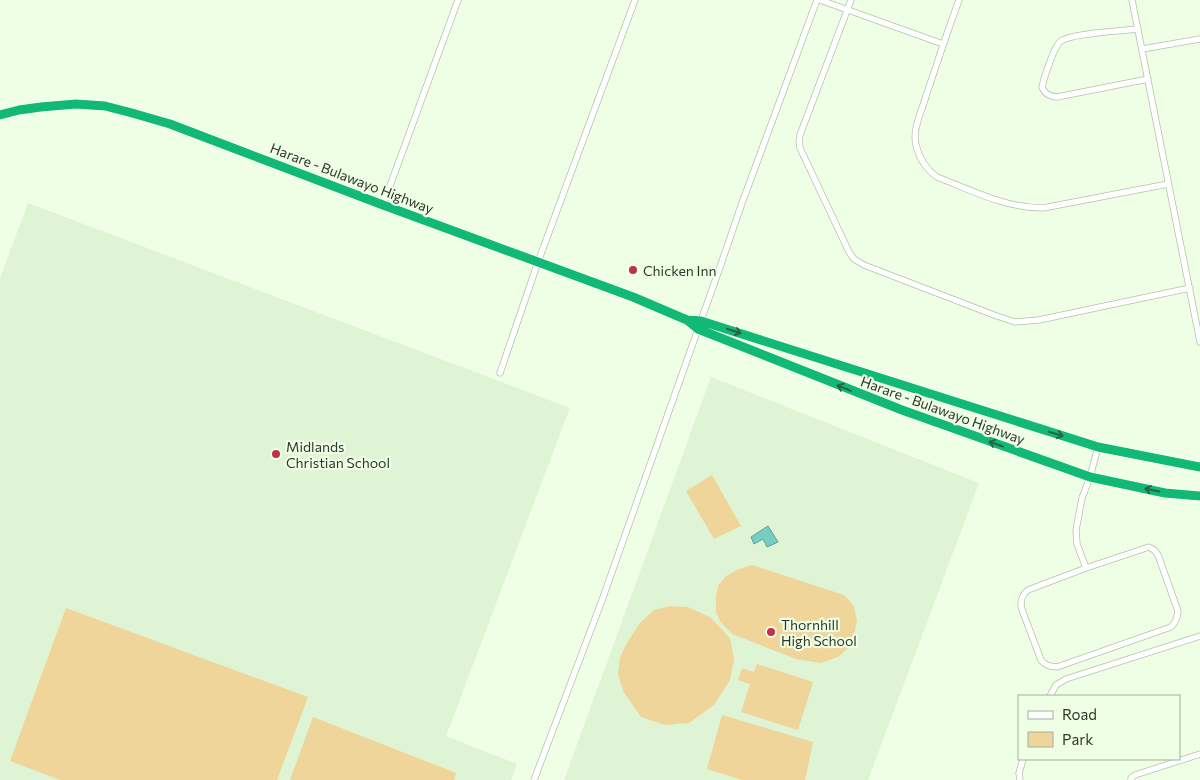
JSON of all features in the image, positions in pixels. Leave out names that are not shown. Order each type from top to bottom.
[{"type":"highway","name":"Harare - Bulawayo Highway","points":[[0,115],[19,110],[76,104],[105,106],[170,124],[632,297],[902,410],[1090,476],[1165,493],[1200,496]]},
{"type":"highway","name":"Harare - Bulawayo Highway","points":[[699,325],[1098,447],[1200,466]]},
{"type":"street","points":[[383,205],[458,0]]},
{"type":"street","points":[[500,373],[538,262],[635,0]]},
{"type":"street","points":[[534,780],[601,603],[742,204],[818,0],[943,44]]},
{"type":"street","points":[[851,0],[799,141],[800,148],[840,234],[854,259],[864,265],[984,312],[1016,322],[1038,320],[1190,288]]},
{"type":"street","points":[[959,0],[943,44],[915,136],[924,166],[930,172],[936,177],[1002,202],[1031,208],[1043,208],[1168,184]]},
{"type":"street","points":[[1132,0],[1200,342]]},
{"type":"street","points":[[1138,29],[1063,39],[1055,49],[1042,87],[1047,94],[1056,96],[1148,79]]},
{"type":"street","points":[[1142,49],[1200,39]]},
{"type":"street","points":[[1086,568],[1077,544],[1076,530],[1082,498],[1098,447]]},
{"type":"street","points":[[1149,547],[1154,550],[1158,555],[1178,611],[1175,623],[1171,627],[1057,666],[1045,665],[1040,660],[1021,607],[1023,594],[1028,590],[1086,568],[1149,547]]},
{"type":"street","points":[[1051,695],[1056,685],[1066,679],[1200,636]]},
{"type":"street","points":[[1131,780],[1135,775],[1200,754]]},
{"type":"street","points":[[1020,780],[1019,773],[1023,760]]},
{"type":"shaded area","name":"Midlands Christian School","points":[[28,203],[570,408],[446,736],[517,764],[511,780],[0,780],[0,278]]},
{"type":"shaded area","name":"Thornhill High School","points":[[711,377],[979,483],[868,780],[564,780]]},
{"type":"green space","points":[[712,475],[741,526],[714,539],[686,491]]},
{"type":"green space","points":[[752,565],[844,595],[854,606],[857,621],[854,635],[848,648],[838,657],[821,663],[796,659],[732,634],[720,621],[716,612],[718,586],[726,576]]},
{"type":"green space","points":[[670,606],[688,607],[710,617],[730,638],[734,659],[730,680],[714,705],[689,723],[665,725],[641,717],[623,691],[618,674],[620,657],[640,623],[654,610]]},
{"type":"green space","points":[[66,608],[308,697],[277,780],[60,780],[10,761]]},
{"type":"green space","points":[[757,664],[813,682],[798,730],[741,712],[750,684],[738,680],[742,668],[754,672]]},
{"type":"green space","points":[[722,715],[813,742],[805,780],[742,780],[707,769]]},
{"type":"green space","points":[[313,717],[456,773],[454,780],[290,780]]},
{"type":"water","points":[[768,526],[778,542],[767,547],[763,539],[754,544],[751,537]]},
{"type":"place","name":"Chicken Inn","points":[[633,270]]},
{"type":"place","name":"Midlands Christian School","points":[[276,454]]},
{"type":"place","name":"Thornhill High School","points":[[771,632]]}]
